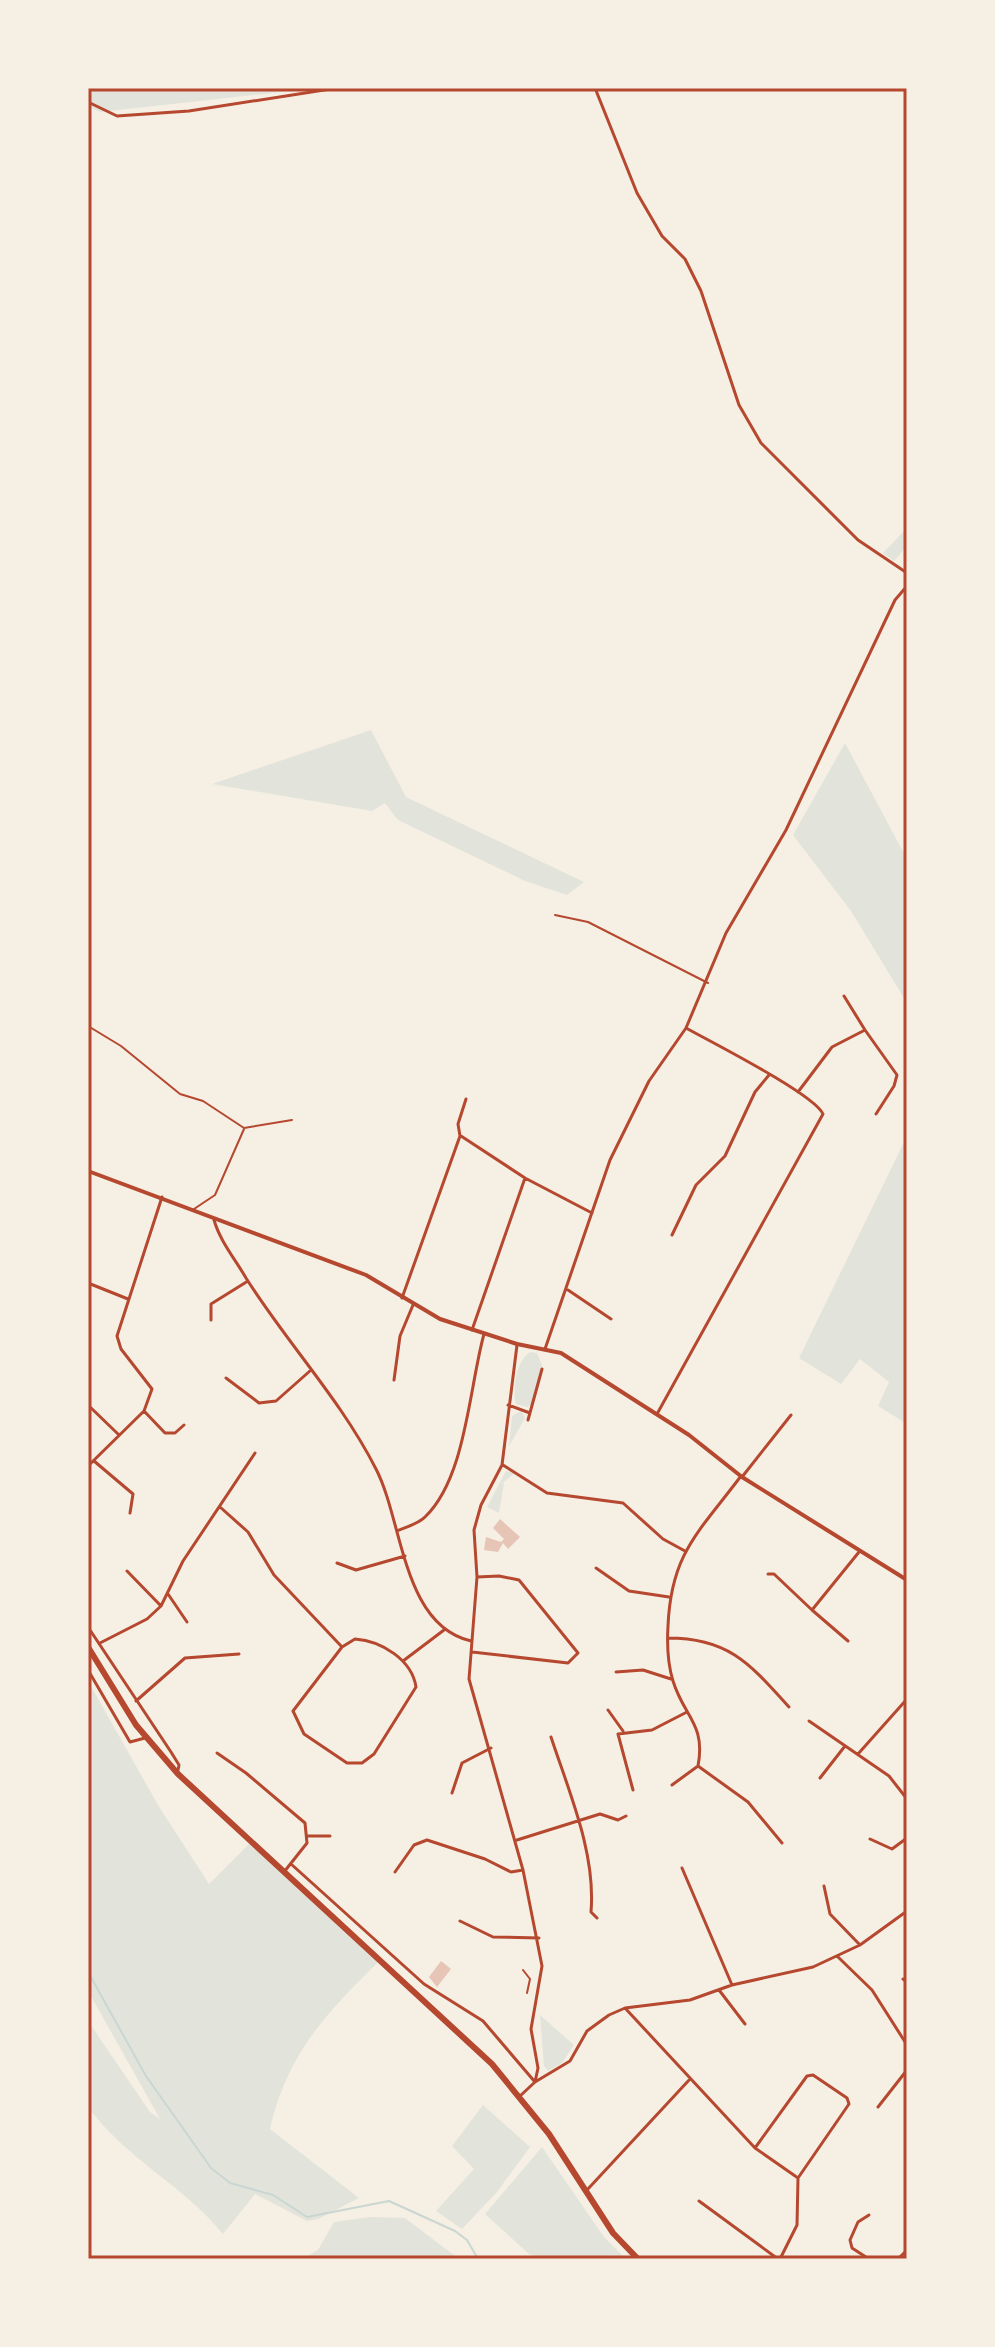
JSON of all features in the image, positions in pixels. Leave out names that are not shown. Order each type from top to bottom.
[{"type":"highway","points":[[88,1647],[147,1737],[178,1774],[492,2064],[520,2096],[613,2233],[638,2259]]},
{"type":"street","points":[[88,102],[117,116],[189,111],[337,88]]},
{"type":"street","points":[[595,88],[637,193],[662,236],[685,259],[701,291],[739,405],[761,443],[858,540],[907,573]]},
{"type":"street","points":[[544,1350],[610,1160],[649,1081],[686,1028],[708,983],[726,933],[786,830],[895,600],[907,586]]},
{"type":"street","points":[[844,996],[897,1075],[894,1086],[876,1114]]},
{"type":"street","points":[[657,1414],[823,1114],[820,1106],[798,1092],[686,1028]]},
{"type":"street","points":[[798,1092],[826,1053],[865,1030]]},
{"type":"street","points":[[672,1235],[696,1185],[725,1156],[755,1092],[769,1075]]},
{"type":"street","points":[[402,1298],[460,1136],[458,1124],[466,1099]]},
{"type":"street","points":[[460,1136],[525,1178],[592,1213]]},
{"type":"street","points":[[88,1171],[366,1275],[413,1305],[472,1330],[561,1353],[657,1414],[742,1477],[907,1580]]},
{"type":"street","points":[[472,1330],[525,1178]]},
{"type":"street","points":[[88,1466],[144,1411],[152,1389],[121,1349],[117,1336],[162,1197]]},
{"type":"street","points":[[213,1217],[217,1231],[248,1281],[377,1470],[419,1594],[444,1630],[471,1641]]},
{"type":"street","points":[[211,1320],[211,1304],[248,1281]]},
{"type":"street","points":[[88,1283],[128,1299]]},
{"type":"street","points":[[567,1289],[611,1319]]},
{"type":"street","points":[[394,1380],[400,1336],[413,1305]]},
{"type":"street","points":[[397,1531],[422,1520],[441,1500],[466,1421],[473,1372],[484,1334]]},
{"type":"street","points":[[517,1344],[502,1465],[481,1505],[474,1530],[477,1577],[469,1679],[474,1706],[491,1747],[539,1938],[542,1966],[531,2029],[538,2068],[535,2082]]},
{"type":"street","points":[[528,1420],[542,1369]]},
{"type":"street","points":[[226,1378],[259,1403],[276,1401],[311,1370]]},
{"type":"street","points":[[508,1405],[530,1413]]},
{"type":"street","points":[[89,1406],[118,1434]]},
{"type":"street","points":[[144,1411],[165,1433],[175,1433],[184,1425]]},
{"type":"street","points":[[672,1785],[698,1766],[703,1743],[673,1680],[668,1638],[669,1597],[678,1564],[791,1415]]},
{"type":"street","points":[[100,1643],[147,1619],[161,1606],[183,1561],[255,1453]]},
{"type":"street","points":[[94,1461],[133,1494],[130,1513]]},
{"type":"street","points":[[502,1465],[547,1493],[623,1503],[663,1539],[685,1551]]},
{"type":"street","points":[[220,1507],[248,1532],[274,1575],[342,1647]]},
{"type":"street","points":[[812,1610],[859,1552]]},
{"type":"street","points":[[337,1563],[356,1570],[405,1556]]},
{"type":"street","points":[[596,1568],[629,1591],[669,1597]]},
{"type":"street","points":[[127,1571],[161,1606]]},
{"type":"street","points":[[768,1574],[774,1574],[848,1641]]},
{"type":"street","points":[[470,1652],[568,1663],[578,1653],[519,1580],[499,1576],[477,1577]]},
{"type":"street","points":[[168,1594],[187,1622]]},
{"type":"street","points":[[88,1627],[179,1765],[178,1774]]},
{"type":"street","points":[[403,1661],[444,1630]]},
{"type":"street","points":[[668,1638],[696,1638],[729,1650],[748,1662],[789,1707]]},
{"type":"street","points":[[355,1639],[370,1640],[403,1661],[414,1672],[416,1687],[374,1754],[362,1763],[347,1763],[304,1734],[293,1711],[342,1647],[355,1639]]},
{"type":"street","points":[[135,1702],[185,1658],[239,1654]]},
{"type":"street","points":[[88,1670],[130,1742],[137,1743],[147,1737]]},
{"type":"street","points":[[616,1672],[643,1670],[673,1680]]},
{"type":"street","points":[[858,1754],[907,1699]]},
{"type":"street","points":[[608,1710],[623,1731]]},
{"type":"street","points":[[623,1731],[652,1730],[687,1712]]},
{"type":"street","points":[[809,1721],[889,1776],[907,1799]]},
{"type":"street","points":[[623,1731],[617,1739],[633,1790]]},
{"type":"street","points":[[551,1737],[579,1821],[593,1886],[591,1912],[597,1918]]},
{"type":"street","points":[[820,1778],[845,1746]]},
{"type":"street","points":[[452,1793],[462,1763],[491,1747]]},
{"type":"street","points":[[217,1753],[294,1811],[305,1823],[308,1836],[284,1872]]},
{"type":"street","points":[[698,1766],[748,1802],[782,1843]]},
{"type":"street","points":[[515,1840],[600,1814],[618,1820],[626,1816]]},
{"type":"street","points":[[308,1836],[330,1836]]},
{"type":"street","points":[[870,1839],[892,1849],[907,1838]]},
{"type":"street","points":[[395,1872],[414,1845],[427,1840],[485,1859],[511,1872],[523,1870]]},
{"type":"street","points":[[291,1864],[424,1984],[483,2021],[535,2082]]},
{"type":"street","points":[[682,1868],[732,1985]]},
{"type":"street","points":[[824,1886],[830,1914],[860,1945]]},
{"type":"street","points":[[520,2096],[535,2082],[570,2061],[587,2031],[609,2015],[625,2008],[690,2000],[732,1985],[813,1967],[860,1945],[907,1911]]},
{"type":"street","points":[[460,1921],[493,1937],[539,1938]]},
{"type":"street","points":[[838,1957],[872,1990],[906,2042]]},
{"type":"street","points":[[530,1980],[537,1983]]},
{"type":"street","points":[[719,1990],[745,2024]]},
{"type":"street","points":[[625,2008],[755,2148],[798,2178]]},
{"type":"street","points":[[878,2107],[907,2070]]},
{"type":"street","points":[[699,2201],[779,2259],[797,2225],[798,2178],[849,2104],[847,2098],[813,2075],[807,2076],[755,2148]]},
{"type":"street","points":[[586,2191],[690,2079]]},
{"type":"street","points":[[869,2215],[858,2222],[850,2240],[852,2248],[869,2259]]},
{"type":"street","points":[[898,2259],[907,2250]]},
{"type":"lane","points":[[555,915],[588,922],[708,983]]},
{"type":"lane","points":[[88,1026],[121,1046],[180,1094],[203,1101],[244,1128],[292,1120]]},
{"type":"lane","points":[[194,1209],[215,1195],[244,1128]]},
{"type":"lane","points":[[523,1970],[530,1980],[527,1993]]},
{"type":"shaded area","points":[[88,88],[316,88],[100,112],[88,106]]},
{"type":"shaded area","points":[[907,528],[907,546],[894,561],[883,553]]},
{"type":"shaded area","points":[[371,730],[406,797],[584,882],[567,895],[525,881],[398,820],[385,803],[372,811],[212,784]]},
{"type":"shaded area","points":[[845,743],[907,859],[907,1003],[851,911],[793,835]]},
{"type":"shaded area","points":[[907,1136],[907,1424],[878,1406],[889,1382],[860,1359],[841,1384],[799,1358]]},
{"type":"shaded area","points":[[530,1352],[537,1353],[542,1365],[531,1405],[527,1407],[516,1404],[515,1391],[518,1369]]},
{"type":"shaded area","points":[[521,1411],[525,1418],[509,1446],[512,1416]]},
{"type":"shaded area","points":[[506,1471],[515,1473],[501,1484],[504,1483],[499,1513],[487,1507]]},
{"type":"shaded area","points":[[88,1681],[158,1805],[209,1884],[252,1841],[380,1960],[326,2017],[298,2056],[270,2129],[359,2198],[318,2219],[307,2221],[255,2194],[223,2234],[207,2216],[120,2142],[88,2107],[88,2021],[150,2112],[160,2119],[88,1991]]},
{"type":"shaded area","points":[[540,2015],[574,2045],[562,2063],[548,2071],[544,2066]]},
{"type":"shaded area","points":[[483,2105],[530,2147],[497,2192],[462,2229],[436,2211],[474,2169],[452,2146]]},
{"type":"shaded area","points":[[542,2147],[604,2237],[626,2259],[543,2259],[529,2254],[485,2214]]},
{"type":"shaded area","points":[[370,2217],[405,2218],[459,2259],[302,2259],[318,2250],[334,2222]]},
{"type":"building","points":[[500,1519],[520,1537],[508,1549],[503,1543],[498,1552],[484,1550],[486,1537],[501,1542],[504,1539],[493,1528]]},
{"type":"building","points":[[441,1961],[451,1969],[437,1987],[429,1977]]},
{"type":"waterway","points":[[88,1972],[146,2076],[211,2168],[230,2183],[273,2195],[307,2217],[389,2201],[455,2231],[467,2240],[478,2259]]}]
